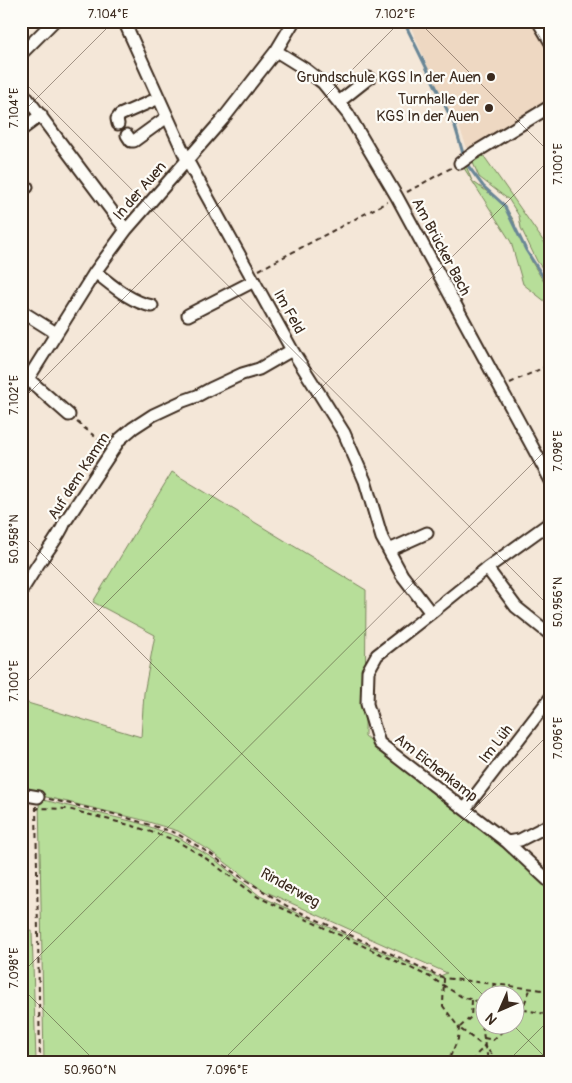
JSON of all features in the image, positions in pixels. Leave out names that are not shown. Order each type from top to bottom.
[{"type":"street","points":[[21,54],[54,21]]},
{"type":"street","name":"Im Feld","points":[[124,21],[187,160],[292,350],[344,433],[364,481],[382,538],[402,575],[431,614]]},
{"type":"street","name":"In der Auen","points":[[21,390],[95,272],[126,230],[223,119],[276,51],[294,21]]},
{"type":"street","points":[[538,21],[551,43]]},
{"type":"street","name":"Am Brücker Bach","points":[[276,51],[323,83],[340,101],[397,197],[551,481]]},
{"type":"street","points":[[340,101],[368,78]]},
{"type":"street","points":[[21,90],[126,230]]},
{"type":"street","points":[[118,124],[117,119],[120,115],[159,98]]},
{"type":"street","points":[[464,161],[551,106]]},
{"type":"street","points":[[21,130],[41,115]]},
{"type":"street","points":[[127,135],[131,141],[134,141],[168,117]]},
{"type":"street","points":[[95,272],[141,304],[152,306]]},
{"type":"street","points":[[188,315],[252,278]]},
{"type":"street","points":[[21,311],[56,333]]},
{"type":"street","name":"Auf dem Kamm","points":[[21,591],[61,532],[65,522],[120,438],[153,415],[242,374],[259,369],[292,350]]},
{"type":"street","points":[[28,379],[69,415]]},
{"type":"street","name":"Am Eichenkamp","points":[[551,522],[487,568],[377,655],[368,671],[367,704],[379,743],[507,842],[551,883]]},
{"type":"street","points":[[389,550],[427,532]]},
{"type":"street","points":[[487,568],[516,607],[551,635]]},
{"type":"street","name":"Im Lüh","points":[[465,809],[551,697]]},
{"type":"street","points":[[21,794],[38,797]]},
{"type":"street","points":[[507,842],[520,840],[551,824]]},
{"type":"path","points":[[252,278],[464,161]]},
{"type":"path","points":[[499,387],[551,364]]},
{"type":"path","points":[[69,415],[104,444],[113,449]]},
{"type":"path","points":[[38,797],[35,810],[40,1062]]},
{"type":"path","name":"Rinderweg","points":[[38,797],[118,815],[176,833],[214,856],[230,870],[287,906],[444,978],[550,991]]},
{"type":"path","points":[[35,810],[40,808],[68,809],[133,826],[175,840],[204,857],[258,897],[430,976],[462,997],[472,1000],[471,1017],[459,1028],[458,1039],[449,1059],[450,1062]]},
{"type":"path","points":[[444,978],[443,1006],[459,1028],[485,1047],[499,1062]]},
{"type":"path","points":[[524,1005],[531,989]]},
{"type":"path","points":[[524,1010],[551,1015]]},
{"type":"path","points":[[489,1062],[484,1038],[493,1040],[497,1036]]},
{"type":"path","points":[[473,1062],[478,1053],[485,1047]]},
{"type":"shaded area","name":"Grundschule KGS In der Auen","points":[[404,21],[531,21],[551,55],[551,104],[469,153],[459,127],[441,98],[410,25]]},
{"type":"green space","points":[[481,152],[551,252],[551,280],[537,261],[521,228],[519,216],[509,200],[479,177],[471,158]]},
{"type":"green space","points":[[465,163],[472,180],[462,165]]},
{"type":"green space","points":[[472,181],[503,203],[514,221],[517,232],[533,264],[544,282],[551,288],[551,306],[523,284],[511,242]]},
{"type":"green space","points":[[172,472],[366,590],[365,736],[429,786],[426,788],[551,885],[551,1062],[44,1062],[39,799],[139,823],[178,837],[214,859],[260,896],[438,977],[447,973],[262,890],[209,850],[178,831],[139,819],[21,791],[21,701],[141,737],[144,693],[155,635],[93,602]]},
{"type":"green space","points":[[21,931],[32,931],[36,1062],[21,1062]]},
{"type":"waterway","points":[[399,21],[406,26],[455,126],[464,157]]},
{"type":"waterway","points":[[466,163],[483,186],[504,205],[526,250],[551,289]]},
{"type":"place","name":"Grundschule KGS In der Auen","points":[[491,77]]},
{"type":"place","name":"Turnhalle der KGS In der Auen","points":[[489,108]]}]
